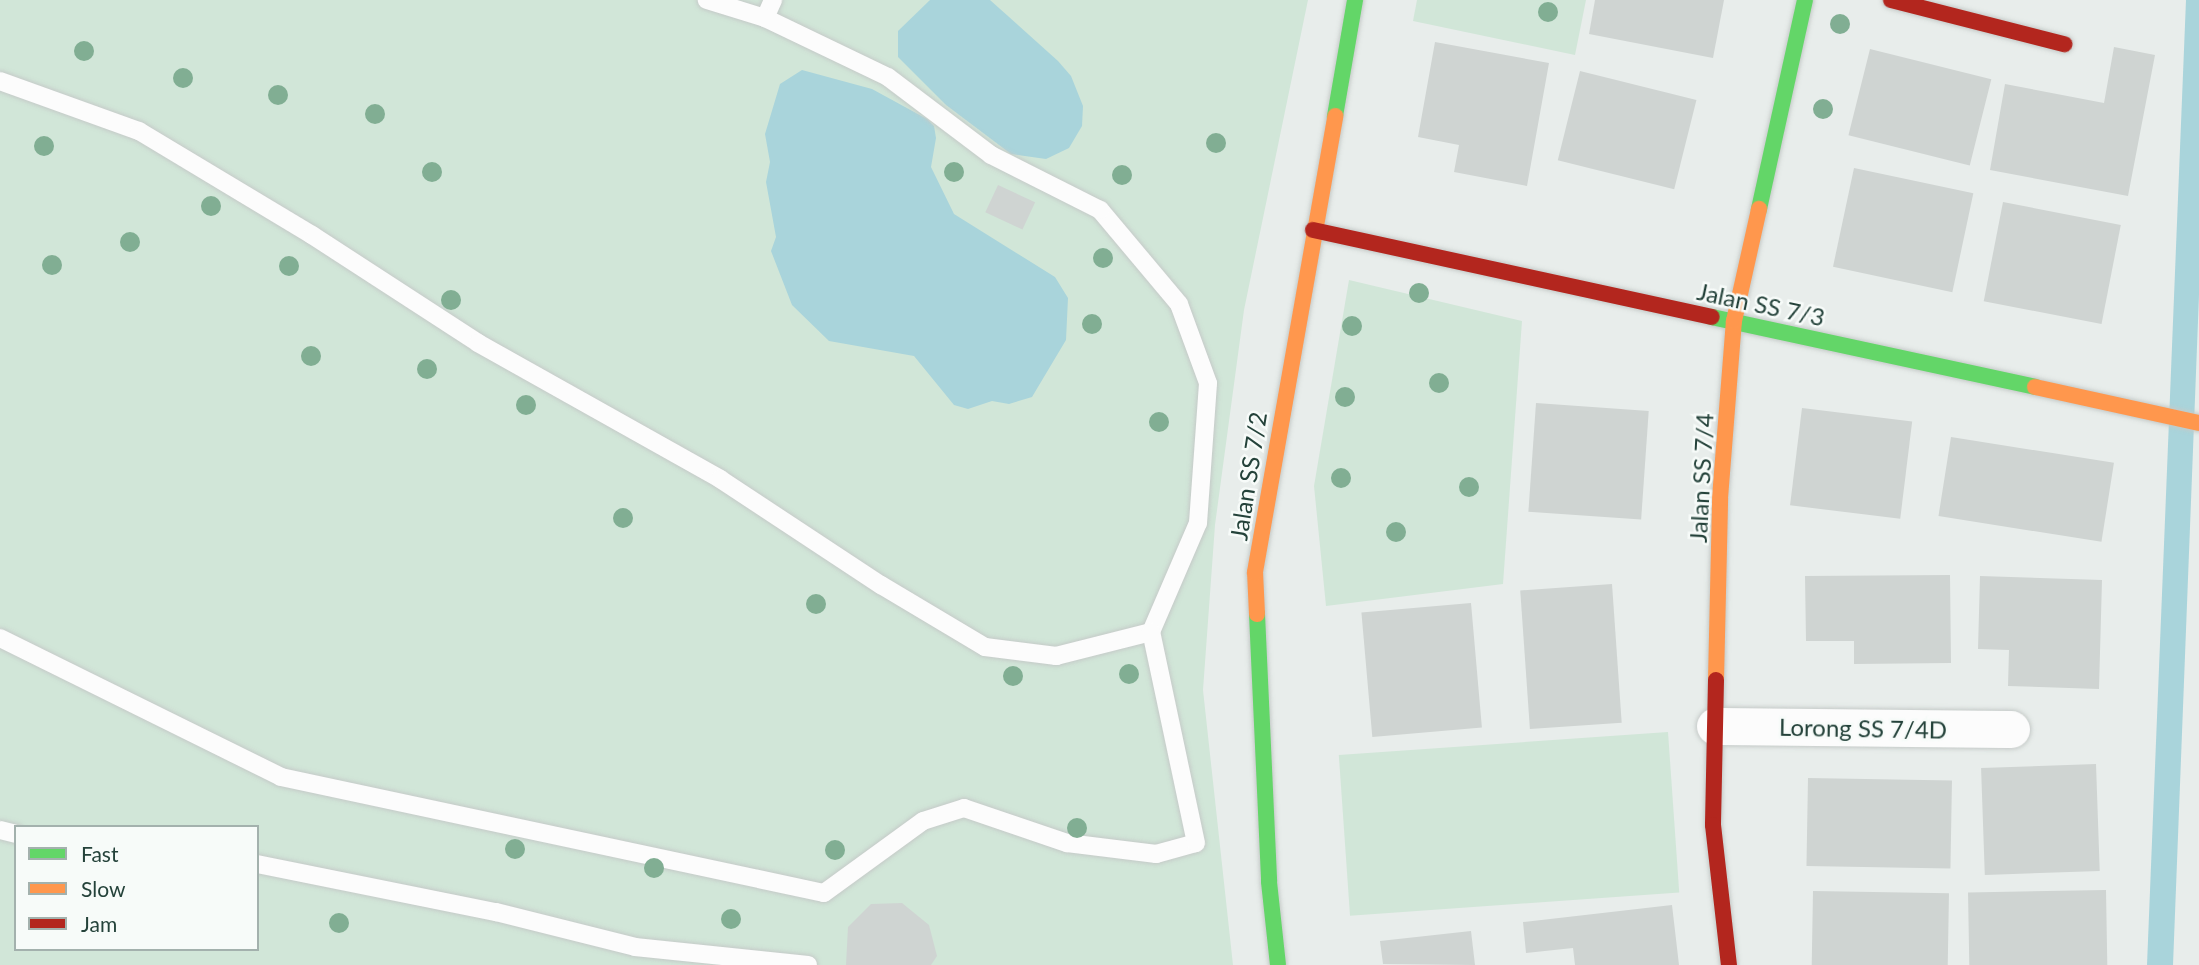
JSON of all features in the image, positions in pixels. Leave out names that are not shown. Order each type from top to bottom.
[{"type":"street","name":"Jalan SS 7/2","points":[[1278,965],[1269,882],[1255,572],[1354,0]]},
{"type":"street","name":"Jalan SS 7/4","points":[[1729,965],[1713,825],[1720,498],[1734,321],[1805,0]]},
{"type":"street","points":[[1891,0],[2064,44]]},
{"type":"street","name":"Jalan SS 7/3","points":[[1313,230],[2199,423]]},
{"type":"street","name":"Lorong SS 7/4D","points":[[1715,726],[2011,729]]},
{"type":"lane","points":[[0,638],[281,777],[824,892],[923,821],[964,808],[1067,844],[1156,854],[1196,843],[1151,632],[1198,523],[1208,383],[1179,304],[1100,211],[991,155],[888,77],[765,18],[707,0]]},
{"type":"lane","points":[[765,18],[773,0]]},
{"type":"lane","points":[[0,81],[139,131],[313,235],[478,343],[720,479],[985,647],[1056,656],[1151,632]]},
{"type":"lane","points":[[259,864],[496,912],[635,947],[808,965]]},
{"type":"green space","points":[[0,0],[1308,0],[1244,310],[1215,525],[1203,690],[1233,965],[0,965]]},
{"type":"green space","points":[[1417,0],[1586,0],[1575,55],[1413,21]]},
{"type":"green space","points":[[1349,280],[1522,321],[1503,584],[1326,606],[1314,486]]},
{"type":"green space","points":[[1668,732],[1679,893],[1350,916],[1339,755]]},
{"type":"water","points":[[930,0],[990,0],[1058,61],[1071,76],[1083,106],[1082,126],[1069,148],[1046,159],[1011,154],[946,105],[898,57],[898,31]]},
{"type":"water","points":[[2186,0],[2199,0],[2199,295],[2173,965],[2147,965]]},
{"type":"water","points":[[802,70],[872,89],[927,119],[934,126],[936,138],[931,167],[954,214],[1055,277],[1068,298],[1066,340],[1032,397],[1009,404],[992,401],[968,409],[954,405],[914,356],[829,341],[792,305],[771,251],[776,237],[766,182],[770,162],[765,134],[780,84]]},
{"type":"building","points":[[1595,0],[1724,0],[1713,58],[1589,34]]},
{"type":"building","points":[[1435,42],[1549,63],[1527,186],[1454,172],[1459,145],[1418,137]]},
{"type":"building","points":[[2114,47],[2155,55],[2128,196],[1990,170],[2005,84],[2104,103]]},
{"type":"building","points":[[1870,49],[1991,79],[1970,166],[1848,135]]},
{"type":"building","points":[[1580,71],[1696,100],[1674,189],[1558,160]]},
{"type":"building","points":[[1854,168],[1973,193],[1952,292],[1833,267]]},
{"type":"building","points":[[998,185],[1035,202],[1022,230],[985,212]]},
{"type":"building","points":[[2003,202],[2121,225],[2102,324],[1984,301]]},
{"type":"building","points":[[1536,403],[1649,411],[1641,520],[1528,512]]},
{"type":"building","points":[[1802,408],[1912,422],[1900,519],[1790,505]]},
{"type":"building","points":[[1951,437],[2114,463],[2101,542],[1938,516]]},
{"type":"building","points":[[1950,575],[1951,663],[1854,664],[1854,641],[1806,641],[1805,576]]},
{"type":"building","points":[[1980,576],[2102,580],[2099,689],[2008,686],[2009,650],[1978,649]]},
{"type":"building","points":[[1612,584],[1622,723],[1530,729],[1520,590]]},
{"type":"building","points":[[1471,603],[1482,728],[1372,737],[1361,613]]},
{"type":"building","points":[[2096,764],[2100,871],[1985,875],[1981,768]]},
{"type":"building","points":[[1808,778],[1952,781],[1950,868],[1806,866]]},
{"type":"building","points":[[2106,890],[2107,965],[1969,965],[1968,892]]},
{"type":"building","points":[[1813,891],[1949,893],[1948,965],[1812,965]]},
{"type":"building","points":[[902,903],[929,925],[937,956],[931,965],[846,965],[848,927],[871,904]]},
{"type":"building","points":[[1672,905],[1679,965],[1575,965],[1573,948],[1526,953],[1523,922]]},
{"type":"building","points":[[1471,931],[1475,965],[1383,964],[1380,941]]},
{"type":"traffic: fast","points":[[1335,116],[1355,0]]},
{"type":"traffic: fast","points":[[1759,209],[1805,0]]},
{"type":"traffic: fast","points":[[1712,317],[2035,387]]},
{"type":"traffic: fast","points":[[1257,614],[1269,882],[1278,965]]},
{"type":"traffic: slow","points":[[1257,614],[1255,572],[1335,116]]},
{"type":"traffic: slow","points":[[1716,680],[1720,498],[1734,321],[1759,209]]},
{"type":"traffic: slow","points":[[2035,387],[2199,423]]},
{"type":"traffic: jam","points":[[1891,0],[2064,44]]},
{"type":"traffic: jam","points":[[1313,230],[1712,317]]},
{"type":"traffic: jam","points":[[1716,680],[1713,825],[1729,965]]}]
